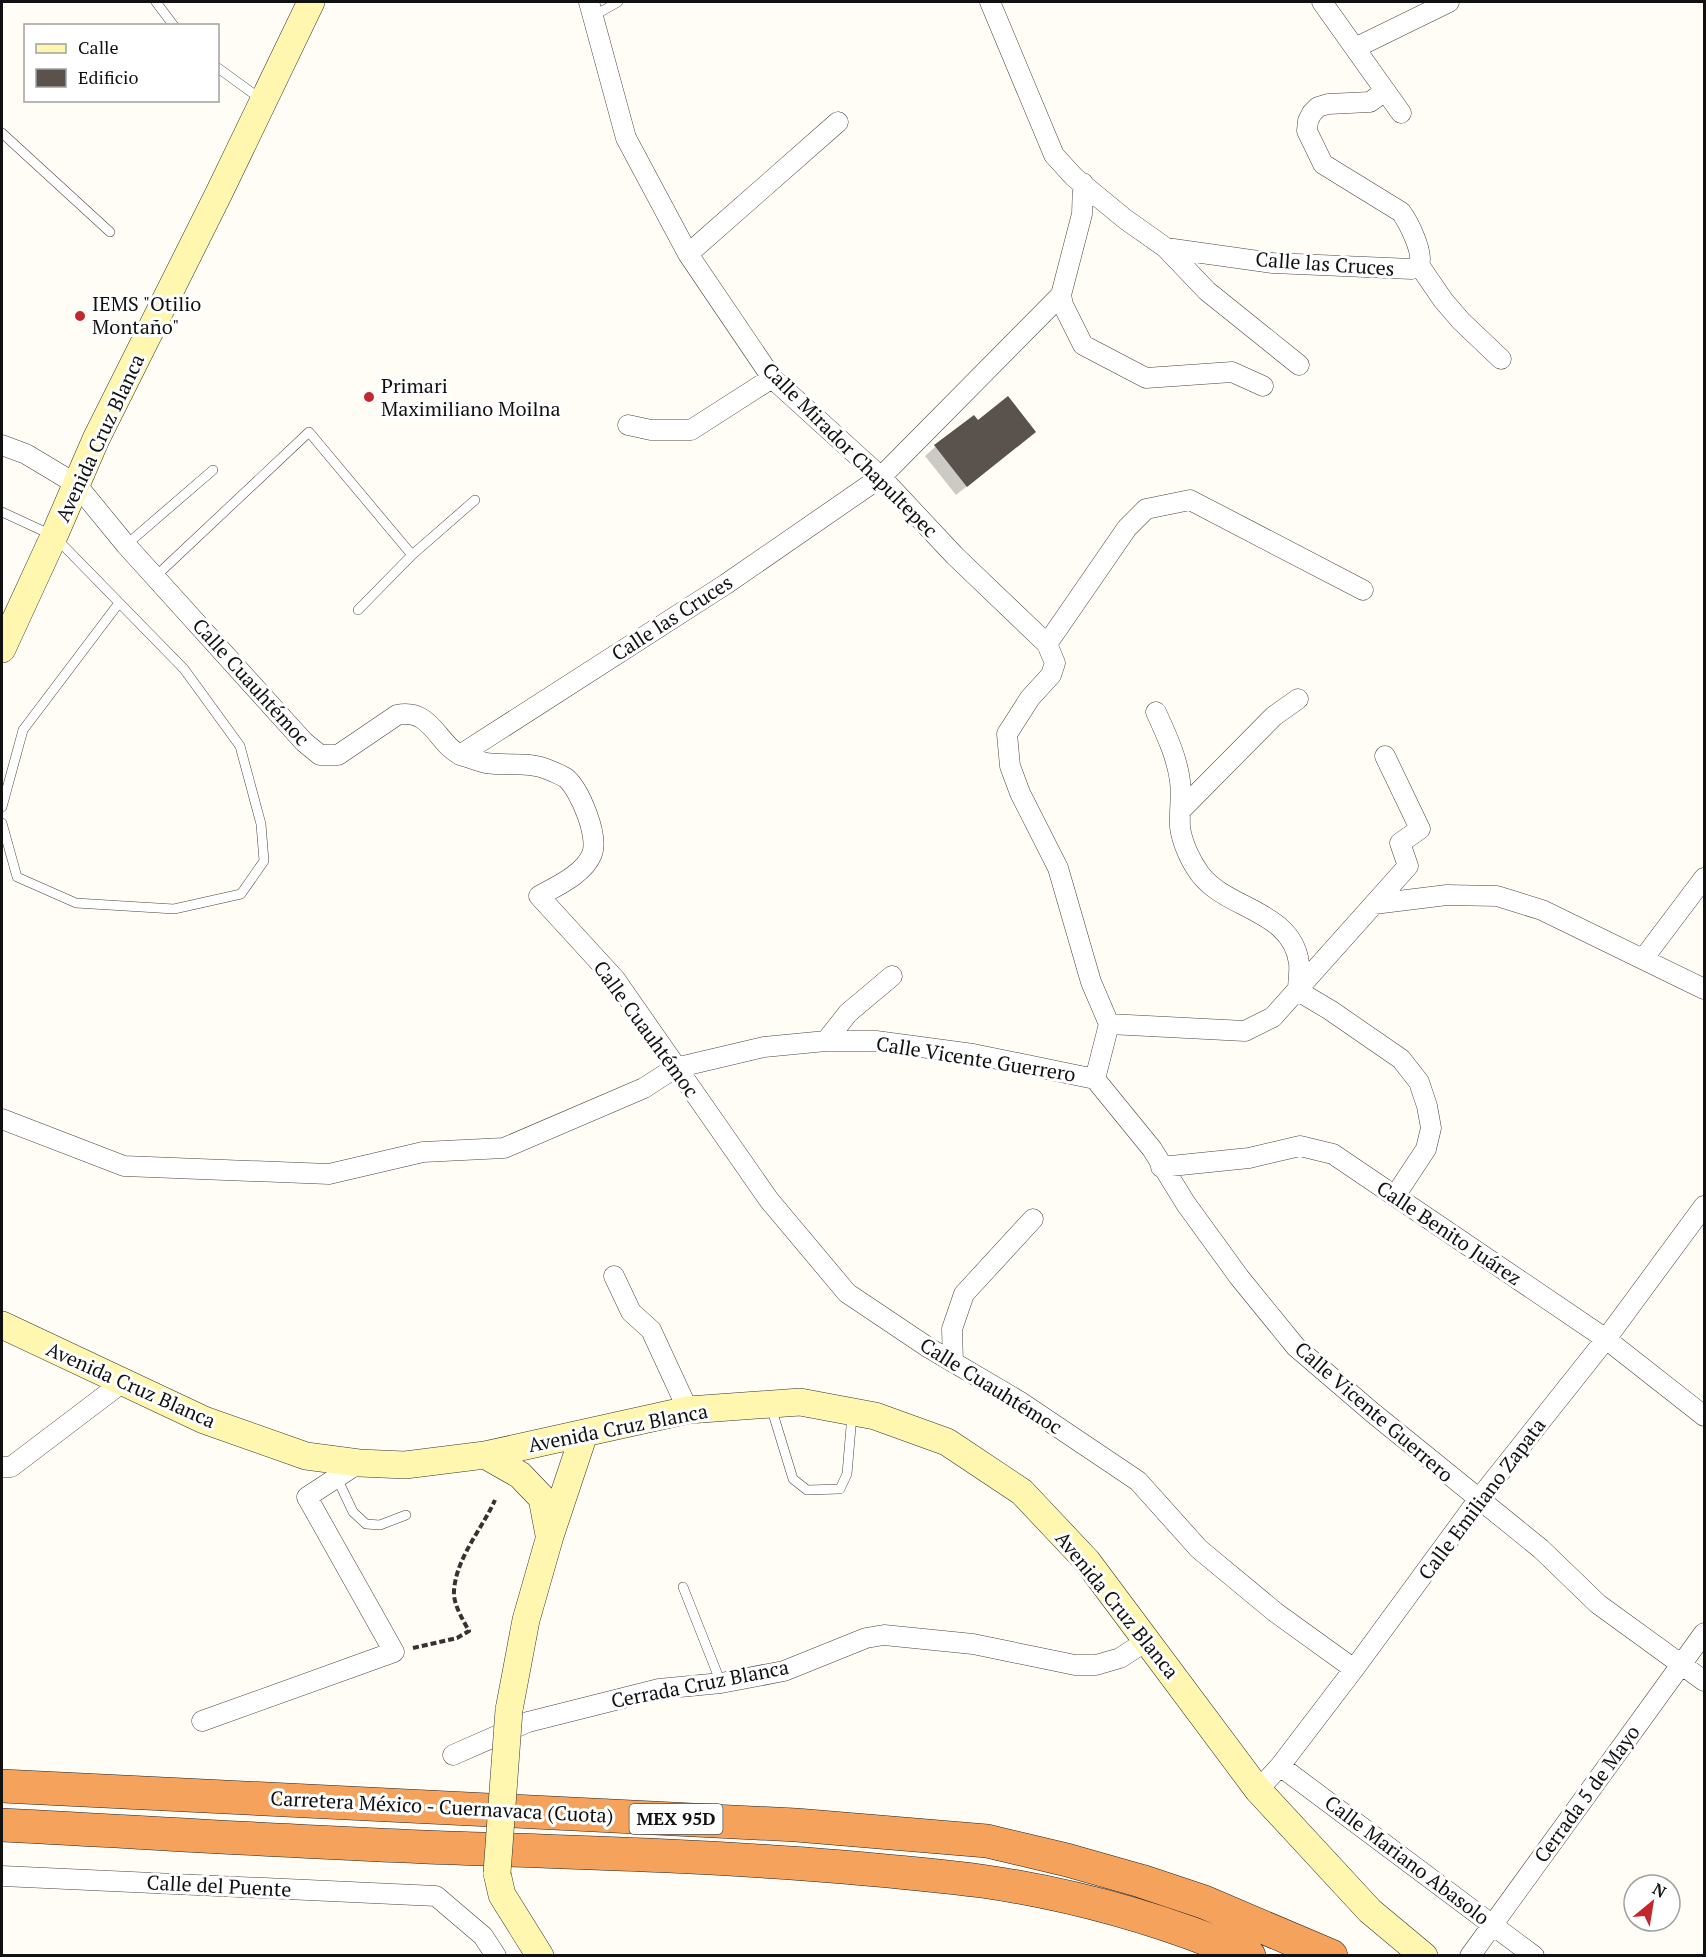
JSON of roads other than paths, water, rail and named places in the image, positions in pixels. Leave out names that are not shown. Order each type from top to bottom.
[{"type":"highway","name":"Carretera México - Cuernavaca (Cuota)","points":[[2,1786],[796,1825],[987,1841],[1067,1860],[1204,1902],[1331,1956]]},
{"type":"highway","name":"Carretera México - Cuernavaca (Cuota)","points":[[2,1825],[464,1849],[751,1860],[890,1871],[982,1881],[1053,1894],[1130,1914],[1222,1944],[1249,1956]]},
{"type":"main road","name":"Avenida Cruz Blanca","points":[[2,649],[76,484],[311,2]]},
{"type":"main road","name":"Avenida Cruz Blanca","points":[[2,1325],[204,1420],[348,1471],[485,1455],[688,1410],[800,1402],[876,1416],[947,1442],[1022,1492],[1087,1561],[1258,1790],[1370,1911],[1424,1956]]},
{"type":"main road","points":[[540,1956],[502,1895],[497,1874],[518,1716],[526,1620],[550,1536],[584,1434]]},
{"type":"main road","points":[[485,1455],[520,1474],[542,1498],[550,1536]]},
{"type":"street","name":"Calle las Cruces","points":[[990,2],[1054,155],[1074,177],[1125,219],[1166,248],[1273,263],[1412,269],[1419,265],[1421,255],[1401,212],[1323,164],[1307,130],[1312,113],[1318,107],[1337,103],[1370,102],[1385,91]]},
{"type":"street","points":[[1322,2],[1401,113]]},
{"type":"street","points":[[1355,48],[1449,2]]},
{"type":"street","name":"Calle Mirador Chapultepec","points":[[591,9],[626,138],[688,254],[772,378],[881,477],[956,556],[1047,644]]},
{"type":"street","points":[[688,254],[838,122]]},
{"type":"street","points":[[1083,183],[1082,214],[1061,295],[1083,345],[1146,378],[1232,372],[1263,386]]},
{"type":"street","points":[[1166,248],[1207,291],[1299,365]]},
{"type":"street","points":[[1419,265],[1443,300],[1461,321],[1502,359]]},
{"type":"street","name":"Calle las Cruces","points":[[460,755],[726,584],[881,477],[1061,295]]},
{"type":"street","points":[[628,425],[651,430],[691,430],[772,378]]},
{"type":"street","name":"Calle Cuauhtémoc","points":[[2,445],[26,454],[76,484],[126,544],[304,742],[320,755],[338,755],[397,715],[409,712],[420,717],[460,755],[486,763],[548,769],[566,779],[581,799],[594,840],[592,854],[579,872],[539,896],[615,979],[769,1200],[847,1293],[952,1362],[1019,1401],[1138,1481],[1199,1549],[1275,1612],[1354,1669]]},
{"type":"street","points":[[1095,1078],[1108,1024],[1091,982],[1058,868],[1020,793],[1010,766],[1008,734],[1030,698],[1051,675],[1055,663],[1047,644],[1127,528],[1146,509],[1190,500],[1363,590]]},
{"type":"street","points":[[1180,811],[1274,716],[1298,699]]},
{"type":"street","points":[[1156,712],[1171,744],[1180,781],[1180,829],[1185,845],[1201,875],[1228,897],[1274,921],[1294,945],[1299,964],[1298,991]]},
{"type":"street","points":[[1108,1024],[1245,1031],[1273,1017],[1408,866],[1400,843],[1420,829],[1385,756]]},
{"type":"street","points":[[1643,959],[1704,878]]},
{"type":"street","points":[[1374,904],[1447,895],[1497,897],[1542,910],[1704,989]]},
{"type":"street","points":[[826,1041],[848,1013],[892,976]]},
{"type":"street","points":[[1298,991],[1401,1059],[1419,1082],[1431,1128],[1426,1149],[1395,1196]]},
{"type":"street","name":"Calle Vicente Guerrero","points":[[2,1119],[124,1166],[329,1174],[423,1152],[504,1148],[644,1088],[675,1068],[764,1047],[826,1041],[876,1041],[973,1054],[1095,1078],[1152,1149],[1161,1167],[1239,1277],[1296,1347],[1540,1549],[1598,1604],[1704,1681]]},
{"type":"street","name":"Calle Benito Juárez","points":[[1161,1167],[1249,1158],[1300,1146],[1333,1154],[1606,1339],[1704,1416]]},
{"type":"street","name":"Calle Emiliano Zapata","points":[[1258,1790],[1280,1766],[1478,1500],[1606,1339],[1704,1206]]},
{"type":"street","points":[[952,1362],[952,1329],[964,1294],[1033,1219]]},
{"type":"street","points":[[614,1276],[631,1312],[651,1330],[688,1410]]},
{"type":"street","points":[[6,1467],[123,1382]]},
{"type":"street","points":[[202,1721],[394,1652],[307,1497],[348,1471]]},
{"type":"street","name":"Cerrada 5 de Mayo","points":[[1470,1956],[1704,1633]]},
{"type":"street","name":"Cerrada Cruz Blanca","points":[[453,1755],[518,1716],[659,1689],[721,1683],[784,1671],[866,1638],[884,1635],[973,1644],[1075,1665],[1096,1665],[1120,1658],[1148,1640]]},
{"type":"street","name":"Calle Mariano Abasolo","points":[[1280,1766],[1534,1956]]},
{"type":"street","name":"Calle del Puente","points":[[2,1876],[436,1896],[483,1936],[496,1956]]},
{"type":"lane","points":[[156,2],[172,24]]},
{"type":"lane","points":[[591,9],[618,2]]},
{"type":"lane","points":[[219,69],[264,102]]},
{"type":"lane","points":[[2,133],[110,232]]},
{"type":"lane","points":[[156,576],[309,432],[412,555]]},
{"type":"lane","points":[[126,544],[213,470]]},
{"type":"lane","points":[[358,610],[412,555],[475,501]]},
{"type":"lane","points":[[2,512],[54,536],[184,669],[240,746],[261,824],[264,861],[241,894],[174,909],[76,903],[17,877],[2,824]]},
{"type":"lane","points":[[2,807],[23,730],[119,603]]},
{"type":"lane","points":[[770,1404],[793,1479],[807,1490],[840,1489],[847,1474],[852,1412]]},
{"type":"lane","points":[[348,1471],[353,1512],[366,1524],[380,1525],[406,1515]]},
{"type":"lane","points":[[683,1587],[721,1683]]},
{"type":"place","name":"IEMS \"Otilio Montaño\"","points":[[80,316]]},
{"type":"place","name":"Primari Maximiliano Moilna","points":[[369,397]]}]
